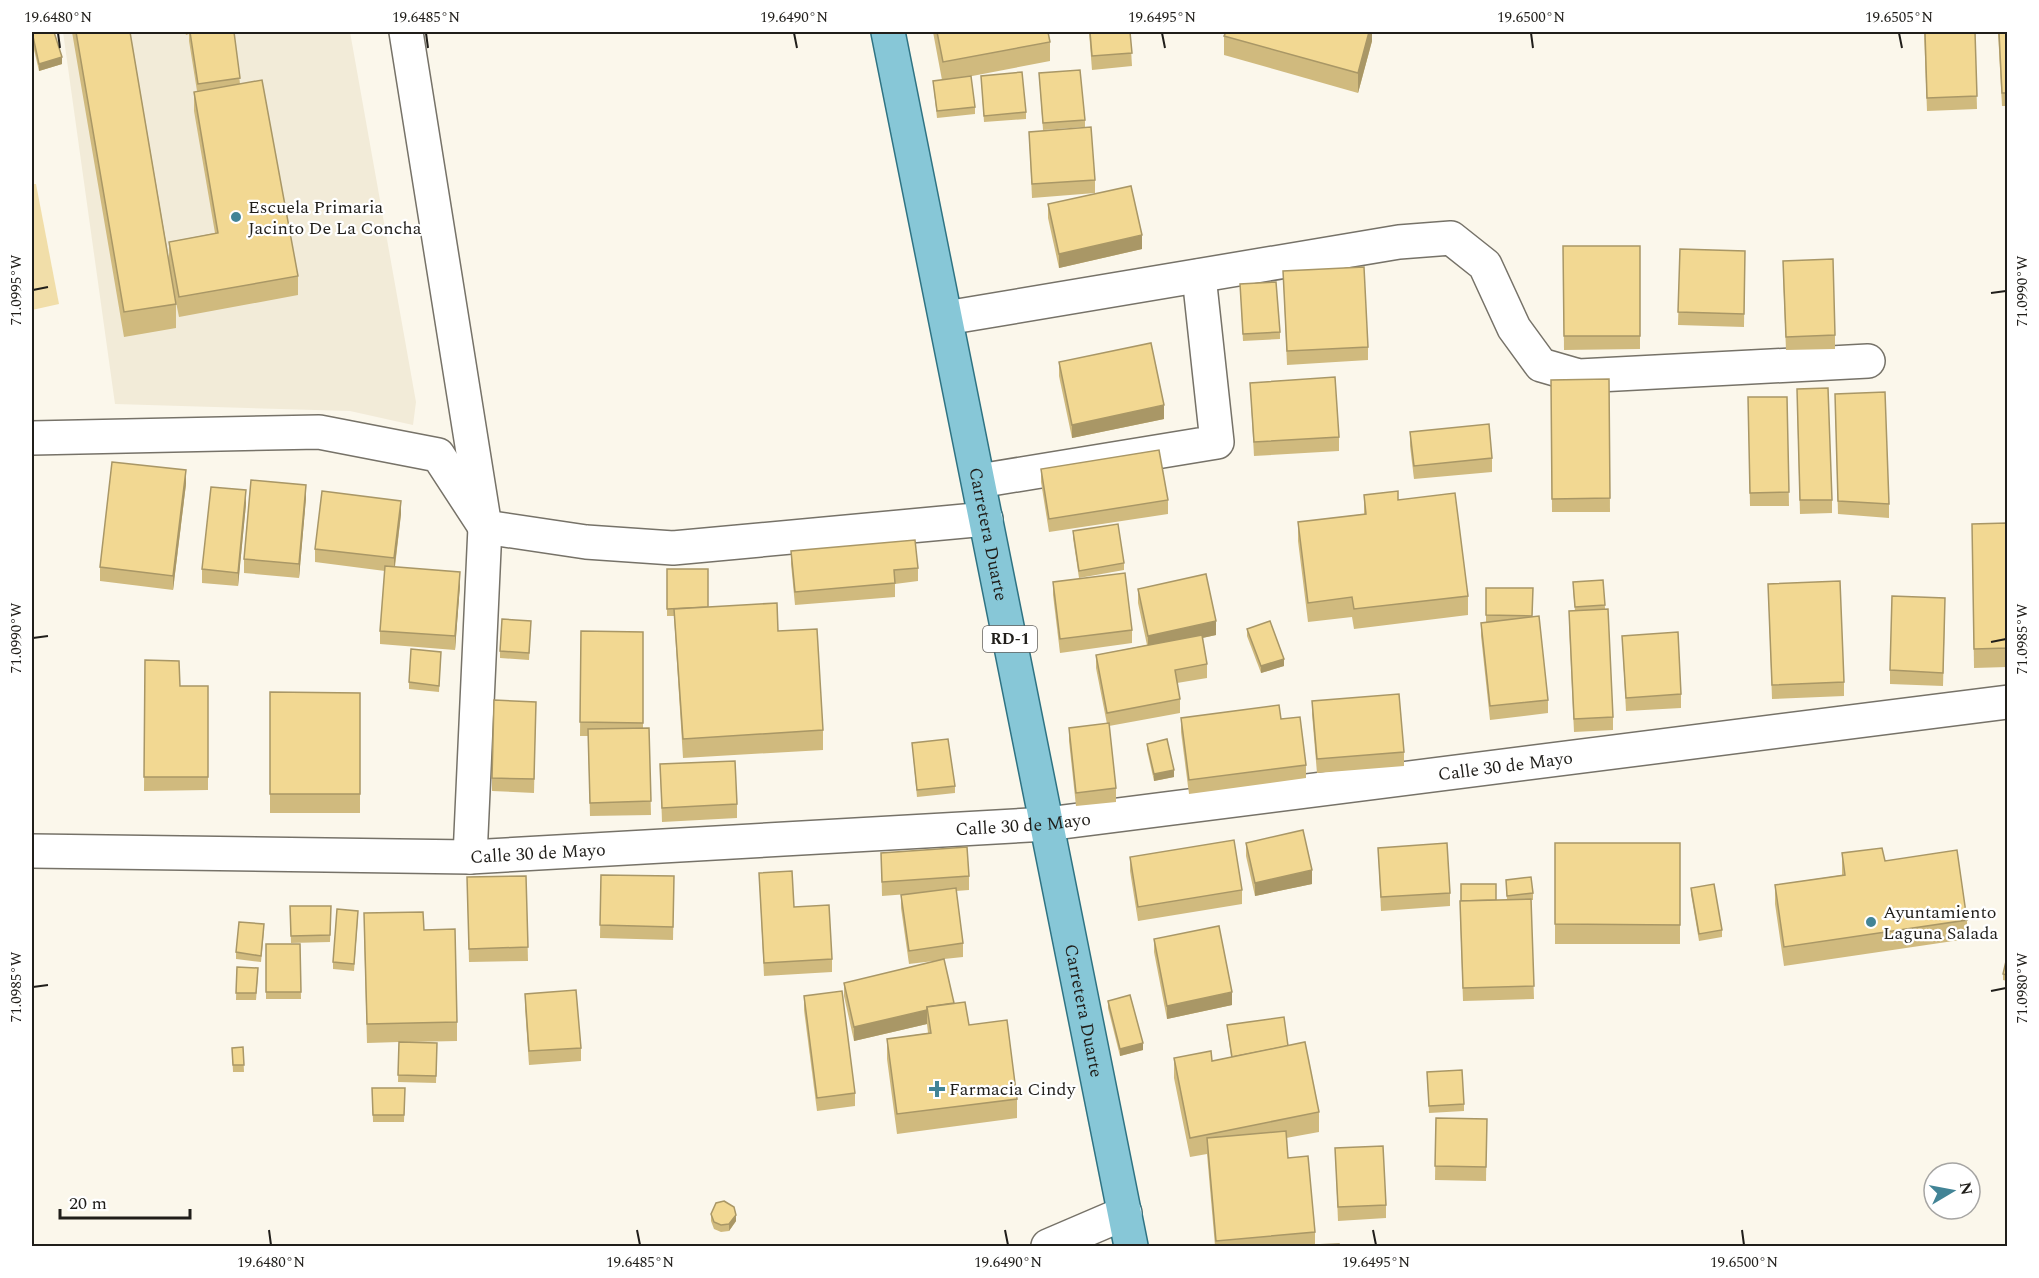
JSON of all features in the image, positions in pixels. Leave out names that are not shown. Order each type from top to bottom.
[{"type":"main road","name":"Carretera Duarte","points":[[888,32],[1131,1246]]},
{"type":"street","points":[[406,32],[485,527],[470,857]]},
{"type":"street","points":[[946,318],[1399,242],[1451,238],[1485,265],[1514,328],[1541,365],[1551,368],[1579,376],[1868,361]]},
{"type":"street","points":[[978,482],[1217,442],[1199,276]]},
{"type":"street","points":[[32,438],[319,432],[438,455],[485,527],[586,542],[673,548],[986,519]]},
{"type":"street","name":"Calle 30 de Mayo","points":[[32,851],[470,857],[1047,824],[2007,702]]},
{"type":"street","points":[[1052,1245],[1125,1214]]},
{"type":"shaded area","name":"Escuela Primaria Jacinto De La Concha","points":[[63,32],[350,32],[416,402],[413,425],[350,411],[115,404]]},
{"type":"shaded area","points":[[32,184],[36,184],[59,304],[32,310]]},
{"type":"building","points":[[32,32],[54,32],[62,57],[39,64]]},
{"type":"building","points":[[76,32],[130,32],[176,304],[124,312]]},
{"type":"building","points":[[190,32],[234,32],[240,78],[198,84]]},
{"type":"building","points":[[937,32],[1048,32],[1050,42],[943,62]]},
{"type":"building","points":[[1090,32],[1130,32],[1132,53],[1092,56]]},
{"type":"building","points":[[1226,32],[1369,32],[1358,73],[1224,36]]},
{"type":"building","points":[[1925,32],[1975,32],[1977,96],[1927,98]]},
{"type":"building","points":[[1999,32],[2007,32],[2007,93],[2002,93]]},
{"type":"building","points":[[1080,70],[1085,120],[1043,123],[1039,73]]},
{"type":"building","points":[[1022,72],[1026,112],[984,116],[981,76]]},
{"type":"building","points":[[971,76],[975,107],[937,111],[933,81]]},
{"type":"building","points":[[262,80],[298,276],[179,297],[169,242],[218,233],[194,92]]},
{"type":"building","points":[[1091,127],[1095,180],[1032,184],[1029,132]]},
{"type":"building","points":[[1131,186],[1142,235],[1059,254],[1048,204]]},
{"type":"building","points":[[1563,246],[1640,246],[1640,336],[1564,336]]},
{"type":"building","points":[[1680,249],[1745,251],[1744,314],[1678,312]]},
{"type":"building","points":[[1833,259],[1835,335],[1786,337],[1783,261]]},
{"type":"building","points":[[1364,267],[1368,347],[1287,351],[1283,271]]},
{"type":"building","points":[[1276,282],[1280,332],[1243,334],[1240,284]]},
{"type":"building","points":[[1151,343],[1164,405],[1072,425],[1059,362]]},
{"type":"building","points":[[1335,377],[1339,437],[1254,442],[1250,383]]},
{"type":"building","points":[[1609,379],[1610,498],[1552,499],[1551,380]]},
{"type":"building","points":[[1828,388],[1832,500],[1800,500],[1797,389]]},
{"type":"building","points":[[1885,392],[1889,504],[1838,501],[1835,394]]},
{"type":"building","points":[[1748,397],[1787,397],[1789,492],[1750,493]]},
{"type":"building","points":[[1489,424],[1492,458],[1414,466],[1410,432]]},
{"type":"building","points":[[1159,450],[1168,500],[1049,519],[1041,469]]},
{"type":"building","points":[[112,462],[186,470],[173,576],[100,567]]},
{"type":"building","points":[[251,480],[306,485],[299,564],[244,559]]},
{"type":"building","points":[[211,487],[246,490],[238,573],[202,569]]},
{"type":"building","points":[[322,491],[401,501],[394,558],[315,549]]},
{"type":"building","points":[[1398,491],[1398,500],[1455,493],[1468,596],[1354,609],[1352,597],[1308,603],[1298,522],[1366,514],[1364,495]]},
{"type":"building","points":[[2007,523],[2007,648],[1974,649],[1972,524]]},
{"type":"building","points":[[1118,524],[1124,563],[1079,571],[1073,531]]},
{"type":"building","points":[[915,540],[918,568],[894,570],[895,583],[795,592],[791,551]]},
{"type":"building","points":[[385,566],[460,572],[455,636],[380,631]]},
{"type":"building","points":[[667,569],[708,569],[708,607],[667,609]]},
{"type":"building","points":[[1125,573],[1132,630],[1060,639],[1053,582]]},
{"type":"building","points":[[1206,574],[1216,621],[1148,636],[1138,589]]},
{"type":"building","points":[[1603,580],[1605,605],[1575,607],[1573,582]]},
{"type":"building","points":[[1840,581],[1844,682],[1772,685],[1768,584]]},
{"type":"building","points":[[1486,588],[1533,588],[1532,616],[1486,615]]},
{"type":"building","points":[[1892,596],[1945,598],[1943,673],[1890,670]]},
{"type":"building","points":[[777,603],[778,631],[817,629],[823,730],[683,739],[674,609]]},
{"type":"building","points":[[1608,609],[1613,717],[1574,719],[1569,611]]},
{"type":"building","points":[[1539,616],[1548,700],[1490,706],[1481,623]]},
{"type":"building","points":[[502,619],[531,621],[529,653],[500,651]]},
{"type":"building","points":[[1270,621],[1284,659],[1261,666],[1247,629]]},
{"type":"building","points":[[581,631],[643,632],[643,723],[580,722]]},
{"type":"building","points":[[1678,632],[1681,694],[1626,698],[1622,636]]},
{"type":"building","points":[[1202,635],[1207,664],[1175,670],[1180,699],[1107,713],[1096,655]]},
{"type":"building","points":[[411,649],[441,652],[439,686],[409,682]]},
{"type":"building","points":[[145,660],[179,661],[180,686],[208,686],[208,777],[144,777]]},
{"type":"building","points":[[270,692],[360,693],[360,794],[270,794]]},
{"type":"building","points":[[1399,694],[1404,752],[1317,759],[1312,701]]},
{"type":"building","points":[[494,700],[536,702],[534,779],[492,778]]},
{"type":"building","points":[[1279,705],[1281,719],[1300,717],[1306,765],[1189,780],[1181,718]]},
{"type":"building","points":[[1109,723],[1116,788],[1076,793],[1069,728]]},
{"type":"building","points":[[649,728],[651,801],[590,803],[588,729]]},
{"type":"building","points":[[948,739],[955,786],[917,790],[912,743]]},
{"type":"building","points":[[1167,739],[1174,770],[1154,774],[1147,744]]},
{"type":"building","points":[[735,761],[737,804],[662,808],[660,764]]},
{"type":"building","points":[[1303,830],[1312,870],[1255,883],[1246,843]]},
{"type":"building","points":[[1234,840],[1242,890],[1138,907],[1130,857]]},
{"type":"building","points":[[1447,843],[1450,893],[1381,897],[1378,848]]},
{"type":"building","points":[[1555,843],[1680,843],[1680,925],[1555,924]]},
{"type":"building","points":[[967,847],[969,876],[882,882],[881,853]]},
{"type":"building","name":"Ayuntamiento Laguna Salada","points":[[1882,848],[1885,861],[1957,850],[1967,920],[1784,947],[1775,885],[1845,875],[1842,853]]},
{"type":"building","points":[[792,871],[794,907],[829,905],[832,959],[764,963],[759,873]]},
{"type":"building","points":[[601,875],[674,876],[673,927],[600,925]]},
{"type":"building","points":[[526,876],[528,947],[469,949],[467,877]]},
{"type":"building","points":[[1531,877],[1533,893],[1507,896],[1506,880]]},
{"type":"building","points":[[1461,884],[1496,884],[1496,900],[1461,901]]},
{"type":"building","points":[[1714,884],[1722,930],[1699,934],[1691,888]]},
{"type":"building","points":[[956,888],[963,943],[909,951],[901,895]]},
{"type":"building","points":[[1531,899],[1534,986],[1463,988],[1460,901]]},
{"type":"building","points":[[290,906],[331,906],[330,935],[291,936]]},
{"type":"building","points":[[337,909],[358,911],[354,964],[333,962]]},
{"type":"building","points":[[423,912],[424,930],[455,929],[457,1022],[367,1024],[364,913]]},
{"type":"building","points":[[239,922],[264,924],[261,956],[236,952]]},
{"type":"building","points":[[1219,926],[1232,992],[1167,1006],[1154,939]]},
{"type":"building","points":[[266,944],[300,944],[301,992],[266,992]]},
{"type":"building","points":[[2007,957],[2007,975],[2003,974]]},
{"type":"building","points":[[944,959],[954,1003],[927,1007],[927,1010],[854,1027],[844,983]]},
{"type":"building","points":[[237,967],[258,968],[256,993],[236,993]]},
{"type":"building","points":[[576,990],[581,1048],[529,1051],[525,994]]},
{"type":"building","points":[[842,991],[855,1093],[817,1098],[804,996]]},
{"type":"building","points":[[1130,995],[1143,1043],[1120,1049],[1108,1001]]},
{"type":"building","points":[[965,1002],[969,1025],[1007,1020],[1017,1099],[897,1114],[887,1039],[931,1033],[927,1007]]},
{"type":"building","points":[[1284,1017],[1288,1046],[1232,1057],[1227,1025]]},
{"type":"building","points":[[399,1042],[437,1043],[436,1076],[398,1075]]},
{"type":"building","points":[[1305,1042],[1319,1112],[1190,1138],[1174,1058],[1211,1051],[1212,1061]]},
{"type":"building","points":[[243,1047],[244,1065],[233,1065],[232,1048]]},
{"type":"building","points":[[1462,1070],[1464,1104],[1429,1106],[1427,1072]]},
{"type":"building","points":[[372,1088],[405,1088],[404,1115],[373,1115]]},
{"type":"building","points":[[1436,1118],[1487,1119],[1486,1167],[1435,1166]]},
{"type":"building","points":[[1286,1131],[1288,1158],[1308,1156],[1315,1232],[1216,1241],[1207,1138]]},
{"type":"building","points":[[1383,1146],[1386,1205],[1338,1207],[1335,1148]]},
{"type":"building","points":[[724,1201],[734,1207],[736,1215],[729,1224],[721,1225],[714,1222],[711,1214],[716,1203]]},
{"type":"building","points":[[1339,1244],[1339,1246],[1287,1246]]},
{"type":"place","name":"Escuela Primaria Jacinto De La Concha","points":[[236,217]]},
{"type":"place","name":"Ayuntamiento Laguna Salada","points":[[1871,922]]},
{"type":"place","name":"Farmacia Cindy","points":[[937,1089]]}]
